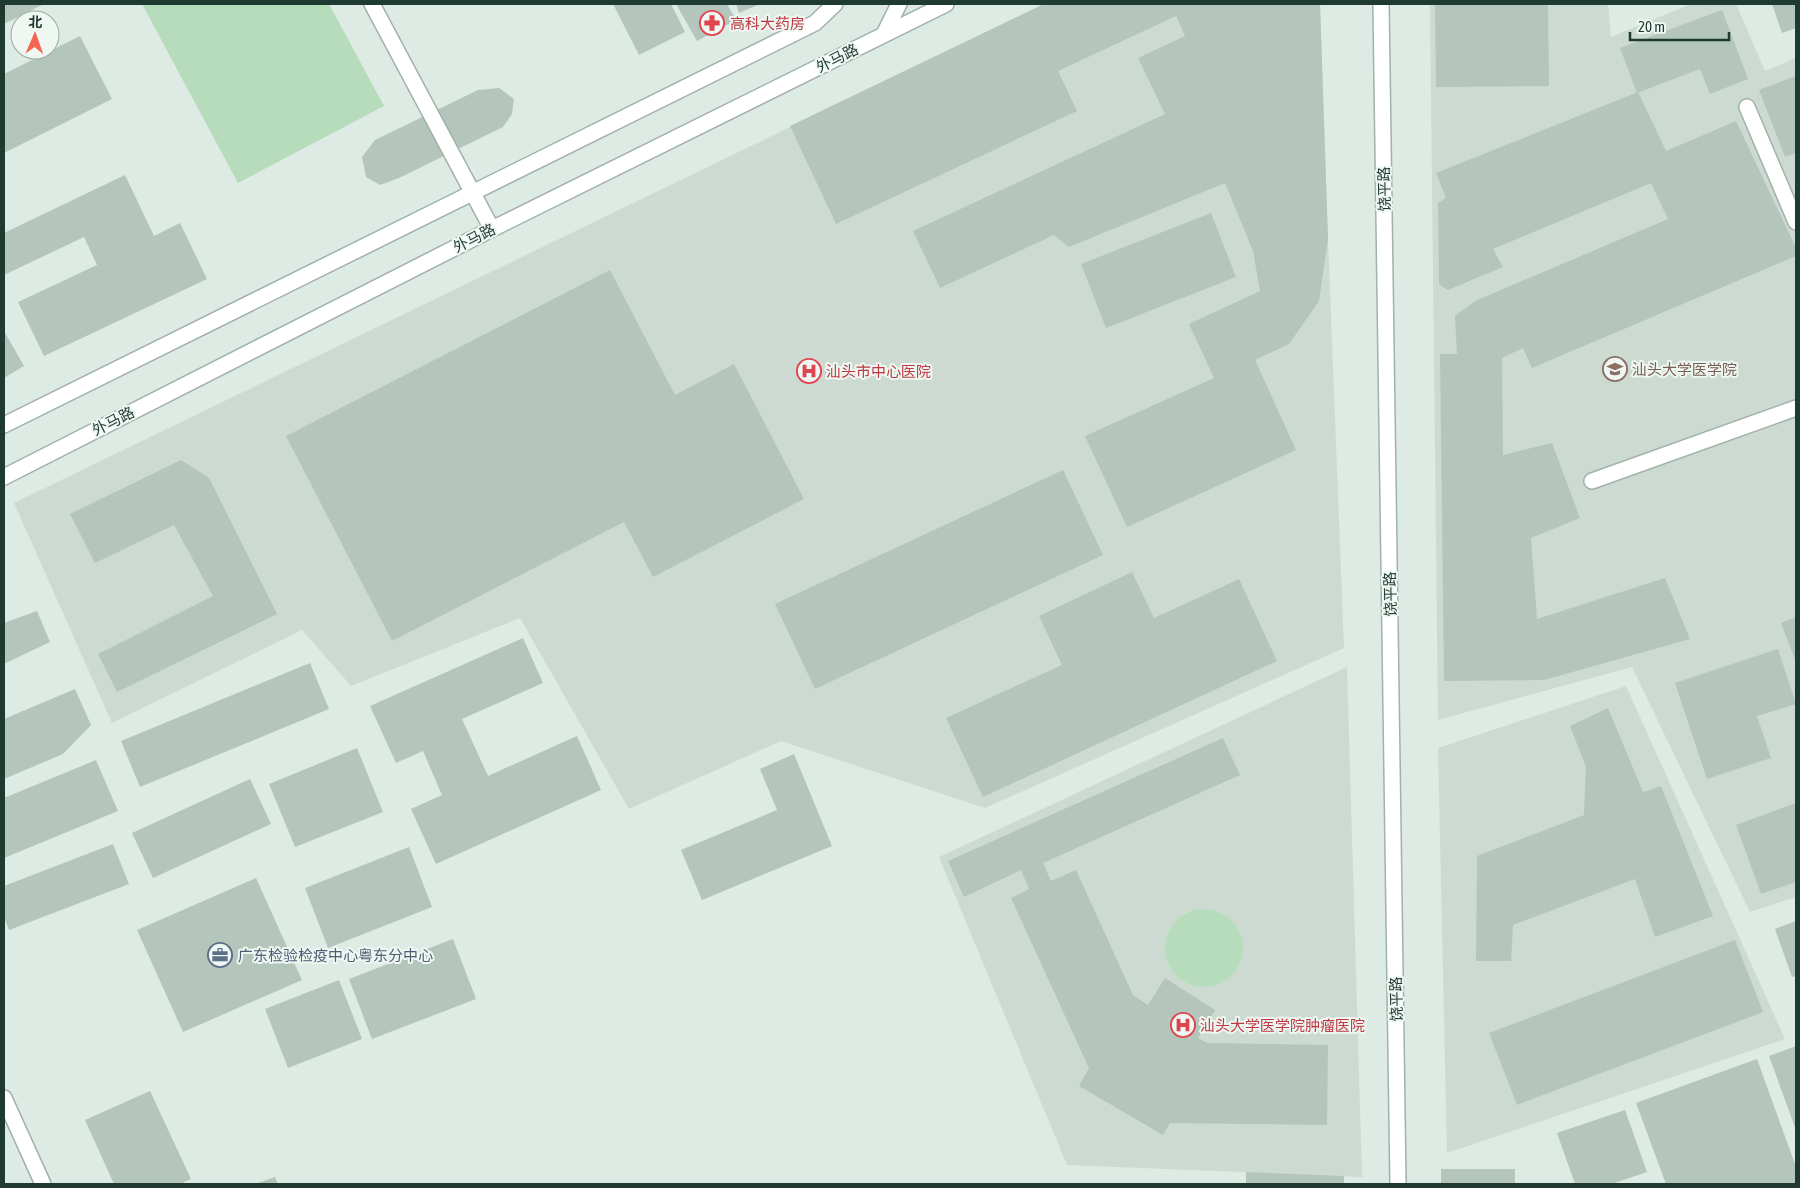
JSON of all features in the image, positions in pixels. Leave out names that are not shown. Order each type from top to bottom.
[{"type":"street","points":[[372,4],[492,229]]},
{"type":"street","points":[[4,425],[814,23],[836,4]]},
{"type":"street","points":[[884,34],[899,4]]},
{"type":"street","name":"外马路","points":[[4,477],[492,229],[946,4]]},
{"type":"street","name":"饶平路","points":[[1381,4],[1398,1184]]},
{"type":"street","points":[[1747,107],[1796,222]]},
{"type":"street","points":[[1592,481],[1796,408]]},
{"type":"street","points":[[4,1098],[42,1184]]},
{"type":"shaded area","name":"汕头市中心医院","points":[[1044,4],[1320,4],[1344,648],[985,808],[781,741],[629,809],[520,618],[351,686],[302,630],[112,723],[14,503]]},
{"type":"shaded area","name":"汕头大学医学院","points":[[1430,4],[1608,4],[1611,37],[1691,4],[1736,4],[1765,71],[1796,58],[1796,897],[1750,912],[1632,667],[1438,720]]},
{"type":"shaded area","name":"汕头大学医学院肿瘤医院","points":[[1347,667],[1362,1177],[1067,1165],[939,857]]},
{"type":"shaded area","points":[[1626,686],[1785,1039],[1447,1153],[1438,748]]},
{"type":"green space","points":[[142,4],[329,4],[384,106],[238,183]]},
{"type":"green space","points":[[1204,909],[1219,912],[1232,920],[1240,933],[1243,948],[1240,963],[1232,976],[1219,984],[1204,987],[1189,984],[1176,976],[1168,963],[1165,948],[1168,933],[1176,920],[1189,912]]},
{"type":"building","points":[[4,4],[44,4],[32,10],[10,10],[10,21],[4,24]]},
{"type":"building","points":[[613,4],[671,4],[685,32],[639,55]]},
{"type":"building","points":[[676,4],[727,4],[736,20],[697,41]]},
{"type":"building","points":[[736,4],[760,4],[739,13]]},
{"type":"building","points":[[1044,4],[1320,4],[1328,239],[1319,301],[1289,344],[1255,360],[1296,450],[1127,527],[1085,436],[1214,378],[1189,324],[1260,291],[1253,251],[1225,183],[1069,247],[1054,235],[940,288],[913,231],[1165,114],[1138,58],[1185,36],[1176,16],[1058,71],[1077,111],[836,224],[790,126]]},
{"type":"building","points":[[1435,4],[1548,4],[1549,86],[1436,87]]},
{"type":"building","points":[[1772,4],[1796,4],[1796,28],[1782,33]]},
{"type":"building","points":[[1722,10],[1748,79],[1710,94],[1700,69],[1637,93],[1620,48]]},
{"type":"building","points":[[80,36],[112,99],[4,153],[4,74],[32,60],[60,60],[60,46]]},
{"type":"building","points":[[1796,76],[1796,153],[1785,157],[1759,90]]},
{"type":"building","points":[[499,88],[514,99],[512,114],[503,127],[399,178],[380,185],[366,177],[362,157],[375,140],[478,90]]},
{"type":"building","points":[[1638,92],[1666,151],[1736,121],[1796,248],[1796,256],[1532,368],[1523,348],[1502,358],[1503,455],[1552,443],[1580,518],[1531,538],[1537,619],[1665,578],[1690,639],[1544,680],[1444,681],[1440,354],[1457,354],[1455,316],[1475,301],[1668,219],[1651,183],[1493,249],[1503,267],[1448,290],[1439,284],[1438,203],[1446,198],[1436,173]]},
{"type":"building","points":[[125,175],[154,236],[180,223],[207,279],[44,356],[18,302],[97,265],[84,237],[4,275],[4,233]]},
{"type":"building","points":[[1211,213],[1236,277],[1106,328],[1081,264]]},
{"type":"building","points":[[610,270],[675,395],[734,364],[804,499],[653,577],[624,522],[392,641],[286,436]]},
{"type":"building","points":[[4,331],[24,366],[4,378]]},
{"type":"building","points":[[181,460],[209,478],[277,614],[117,692],[98,654],[213,596],[174,525],[95,563],[70,514]]},
{"type":"building","points":[[1063,470],[1103,555],[815,689],[775,604]]},
{"type":"building","points":[[1132,572],[1154,618],[1239,579],[1277,661],[983,797],[946,718],[1062,665],[1039,616]]},
{"type":"building","points":[[37,611],[50,642],[4,664],[4,623]]},
{"type":"building","points":[[1796,617],[1796,662],[1781,623]]},
{"type":"building","points":[[523,638],[543,683],[462,719],[488,776],[577,736],[601,790],[436,864],[411,809],[442,795],[423,751],[396,763],[370,706]]},
{"type":"building","points":[[1778,649],[1796,704],[1757,716],[1771,758],[1707,779],[1675,683]]},
{"type":"building","points":[[310,663],[329,709],[140,787],[121,741]]},
{"type":"building","points":[[75,689],[91,725],[63,754],[4,779],[4,719]]},
{"type":"building","points":[[1608,708],[1643,792],[1661,786],[1713,916],[1655,937],[1635,879],[1513,925],[1511,961],[1476,961],[1477,856],[1584,815],[1586,767],[1570,726]]},
{"type":"building","points":[[1223,738],[1240,775],[1043,863],[1051,881],[1076,870],[1133,995],[1148,1005],[1165,978],[1215,1010],[1198,1038],[1207,1043],[1328,1045],[1327,1125],[1170,1123],[1163,1135],[1079,1086],[1089,1068],[1011,898],[1029,889],[1021,870],[964,897],[948,861]]},
{"type":"building","points":[[357,748],[383,812],[295,847],[269,784]]},
{"type":"building","points":[[794,754],[832,846],[702,900],[681,850],[777,810],[760,769]]},
{"type":"building","points":[[96,760],[118,811],[4,858],[4,798]]},
{"type":"building","points":[[250,779],[271,824],[153,878],[132,833]]},
{"type":"building","points":[[1796,803],[1796,882],[1761,894],[1736,825]]},
{"type":"building","points":[[113,844],[129,884],[9,930],[4,917],[4,886]]},
{"type":"building","points":[[409,847],[432,907],[328,948],[305,888]]},
{"type":"building","name":"广东检验检疫中心粤东分中心","points":[[256,878],[302,980],[183,1032],[137,930]]},
{"type":"building","points":[[1796,921],[1796,976],[1792,977],[1775,929]]},
{"type":"building","points":[[453,939],[476,999],[372,1039],[349,979]]},
{"type":"building","points":[[1735,940],[1763,1012],[1517,1105],[1489,1033]]},
{"type":"building","points":[[339,980],[362,1039],[288,1068],[265,1009]]},
{"type":"building","points":[[1796,1046],[1796,1130],[1769,1056]]},
{"type":"building","points":[[1757,1059],[1796,1167],[1796,1184],[1666,1184],[1636,1103]]},
{"type":"building","points":[[150,1091],[191,1179],[180,1184],[114,1184],[85,1120]]},
{"type":"building","points":[[1625,1110],[1647,1172],[1612,1184],[1575,1184],[1557,1133]]},
{"type":"building","points":[[1441,1169],[1515,1169],[1515,1184],[1441,1184]]},
{"type":"building","points":[[1246,1172],[1344,1176],[1344,1184],[1246,1184]]},
{"type":"building","points":[[275,1177],[278,1184],[255,1184]]},
{"type":"place","name":"高科大药房","points":[[712,23]]},
{"type":"place","name":"汕头大学医学院","points":[[1615,369]]},
{"type":"place","name":"汕头市中心医院","points":[[809,371]]},
{"type":"place","name":"广东检验检疫中心粤东分中心","points":[[220,955]]},
{"type":"place","name":"汕头大学医学院肿瘤医院","points":[[1183,1025]]}]
